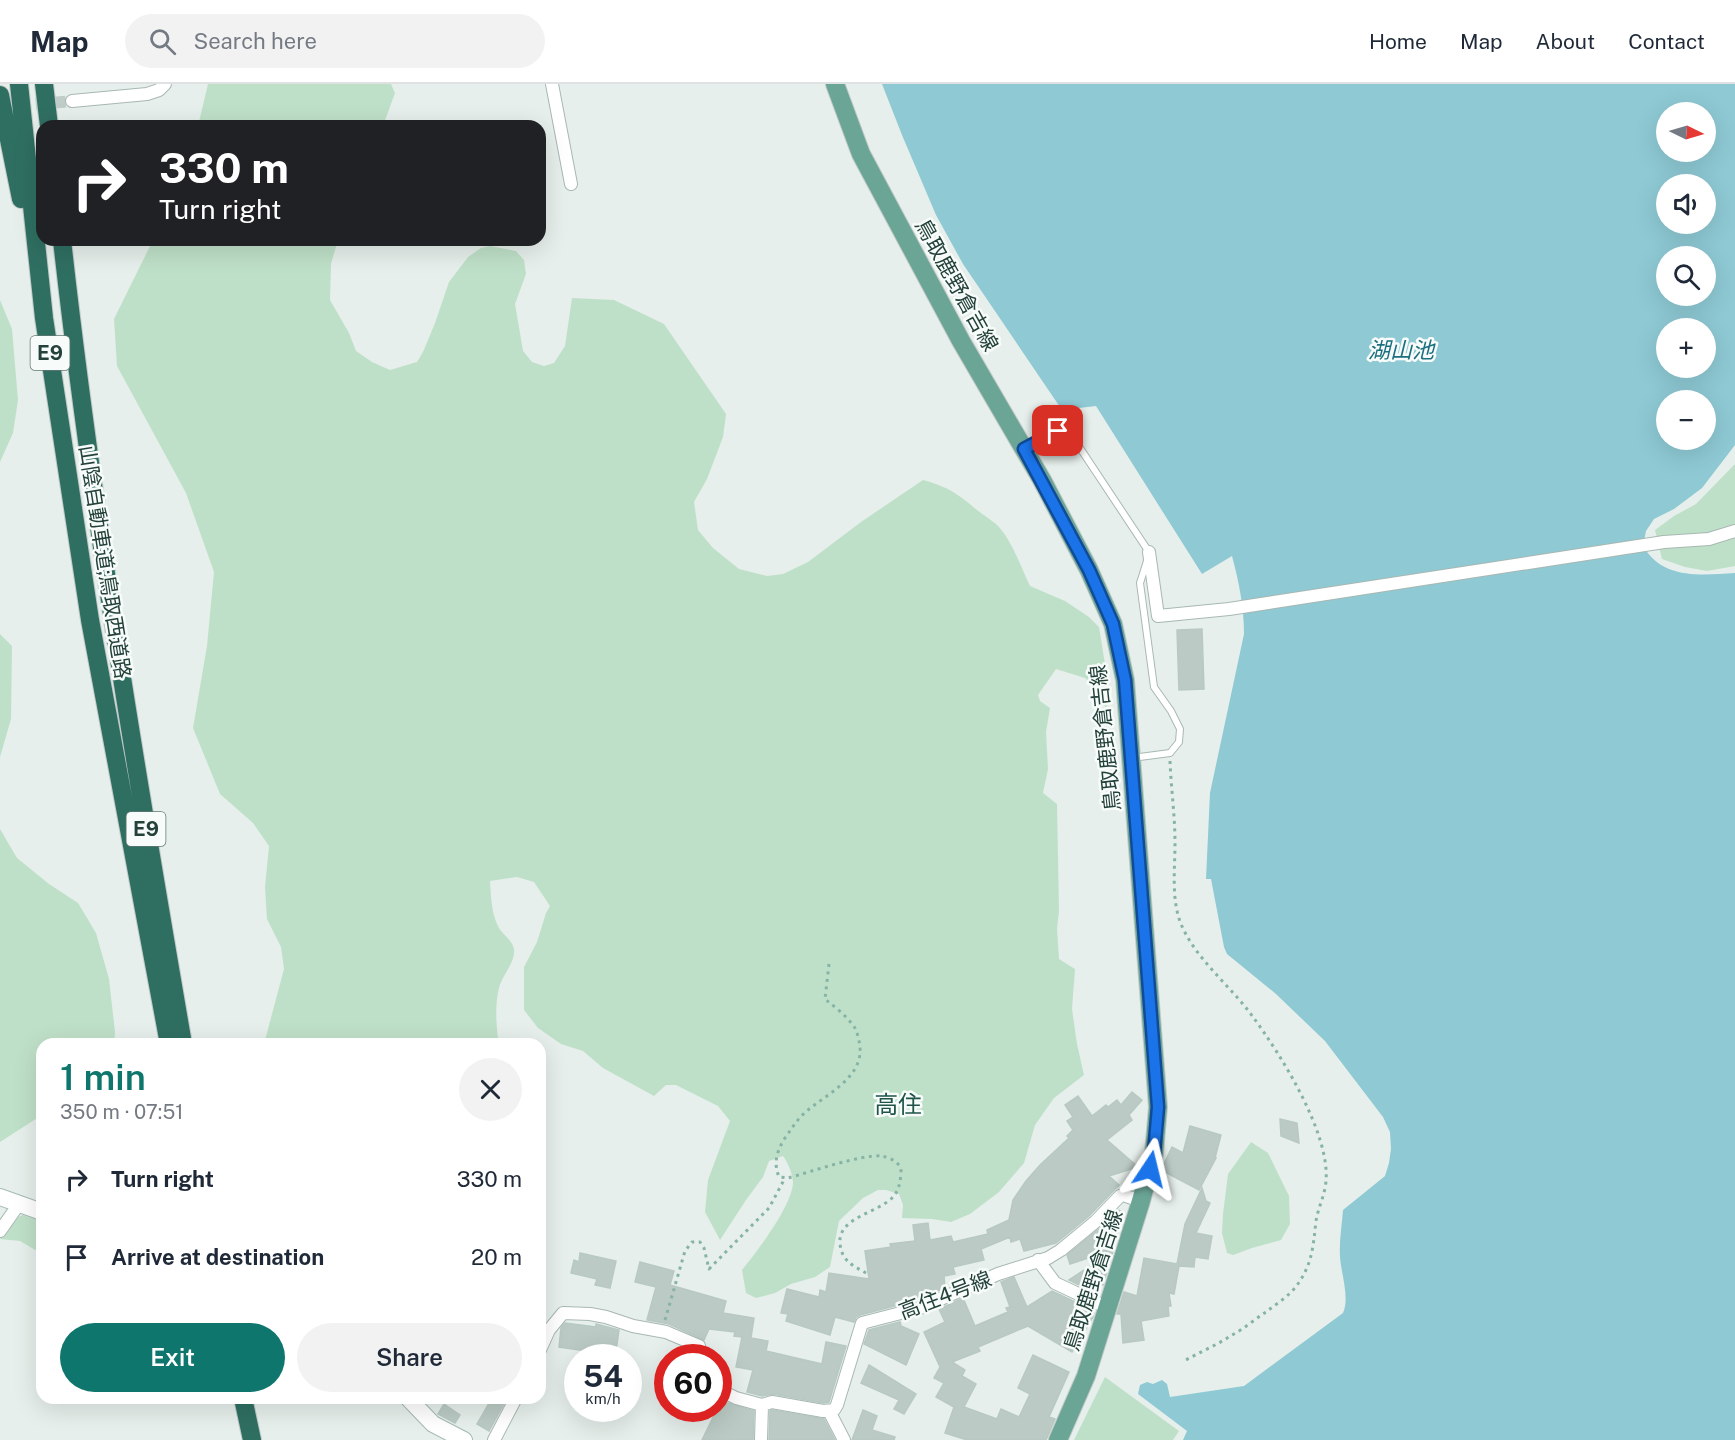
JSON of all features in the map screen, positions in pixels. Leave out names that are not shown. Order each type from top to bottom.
[{"type":"highway","name":"山陰自動車道;鳥取西道路","points":[[19,84],[36,243]]},
{"type":"highway","points":[[44,84],[48,120]]},
{"type":"highway","points":[[54,84],[57,120]]},
{"type":"highway","points":[[0,95],[44,318]]},
{"type":"highway","name":"山陰自動車道;鳥取西道路","points":[[36,246],[44,318],[90,620],[168,1038]]},
{"type":"highway","name":"山陰自動車道;鳥取西道路","points":[[63,246],[111,615],[182,1038]]},
{"type":"highway","points":[[69,246],[70,313]]},
{"type":"highway","points":[[244,1404],[252,1440]]},
{"type":"highway","points":[[254,1404],[261,1440]]},
{"type":"main road","name":"鳥取鹿野倉吉線","points":[[835,84],[861,154],[961,341],[1024,449],[1089,570],[1113,624],[1125,680],[1158,1107],[1154,1153],[1142,1200],[1086,1376],[1058,1440]]},
{"type":"street","points":[[72,101],[147,94],[159,90],[165,84]]},
{"type":"street","points":[[552,84],[571,184]]},
{"type":"street","points":[[1149,552],[1158,616],[1229,609],[1664,542],[1709,539],[1735,531]]},
{"type":"street","name":"高住4号線","points":[[830,1411],[834,1410],[837,1405],[862,1323],[920,1308],[998,1274],[1048,1258],[1095,1222],[1120,1196],[1142,1200]]},
{"type":"street","points":[[0,1197],[36,1210]]},
{"type":"street","points":[[0,1230],[19,1204]]},
{"type":"street","points":[[1038,1260],[1055,1282],[1108,1308]]},
{"type":"street","points":[[546,1337],[562,1312],[606,1317],[633,1326],[662,1331],[694,1344]]},
{"type":"street","points":[[732,1396],[762,1405],[772,1402],[830,1411],[844,1440]]},
{"type":"street","points":[[414,1404],[433,1424],[464,1440]]},
{"type":"street","points":[[494,1440],[513,1404]]},
{"type":"street","points":[[761,1440],[762,1405]]},
{"type":"lane","points":[[1024,449],[1058,431],[1076,442],[1149,552],[1140,583],[1154,687],[1171,711],[1180,729],[1179,742],[1170,753],[1131,758]]},
{"type":"path","points":[[1170,753],[1175,841],[1174,881],[1176,907],[1181,924],[1195,949],[1240,999],[1279,1056],[1318,1133],[1326,1182],[1308,1269],[1293,1290],[1234,1334],[1184,1361]]},
{"type":"path","points":[[829,964],[825,999],[856,1029],[861,1048],[859,1062],[853,1073],[837,1089],[806,1111],[794,1124],[780,1145],[775,1158],[776,1169],[779,1177],[785,1178],[864,1157],[883,1156],[897,1162],[902,1169],[899,1190],[891,1200],[845,1226],[839,1238],[841,1253],[849,1264],[866,1273]]},
{"type":"path","points":[[662,1331],[685,1251],[692,1242],[700,1242],[704,1248],[710,1269],[769,1208],[785,1178]]},
{"type":"green space","points":[[208,84],[391,84],[395,93],[385,120],[199,120]]},
{"type":"green space","points":[[150,246],[336,246],[331,264],[330,300],[349,333],[356,351],[390,370],[417,362],[435,323],[449,282],[468,257],[481,248],[490,246],[516,251],[524,260],[526,274],[515,304],[523,351],[532,362],[544,366],[554,363],[565,346],[572,298],[614,300],[664,324],[726,414],[723,437],[707,479],[694,502],[698,530],[713,548],[739,569],[767,576],[783,574],[808,562],[923,480],[952,491],[996,524],[1011,545],[1030,586],[1065,601],[1089,617],[1099,627],[1111,701],[1106,707],[1097,702],[1096,688],[1085,678],[1056,669],[1038,695],[1040,701],[1050,708],[1046,732],[1048,769],[1043,793],[1057,804],[1059,959],[1075,969],[1072,1009],[1084,1075],[1054,1098],[1035,1125],[1024,1163],[999,1192],[970,1214],[951,1222],[902,1218],[903,1205],[899,1194],[878,1190],[863,1198],[839,1221],[830,1267],[815,1277],[791,1284],[775,1293],[756,1298],[746,1293],[742,1270],[773,1228],[791,1191],[793,1182],[787,1162],[783,1156],[769,1161],[763,1177],[720,1240],[705,1212],[708,1180],[730,1121],[718,1106],[676,1085],[666,1085],[654,1096],[603,1068],[583,1051],[561,1044],[538,1028],[524,1010],[524,967],[537,942],[550,906],[534,882],[517,877],[490,881],[496,921],[514,949],[513,959],[498,994],[496,1013],[498,1038],[266,1038],[284,969],[281,947],[267,919],[265,887],[269,846],[253,823],[220,794],[193,728],[207,646],[214,572],[186,493],[117,366],[114,319]]},
{"type":"green space","points":[[0,300],[12,329],[18,400],[13,433],[0,462]]},
{"type":"green space","points":[[1735,464],[1735,566],[1707,571],[1685,567],[1662,559],[1655,530],[1696,504]]},
{"type":"green space","points":[[0,634],[12,646],[11,719],[0,757]]},
{"type":"green space","points":[[0,829],[17,858],[49,884],[78,903],[96,933],[109,979],[115,1032],[114,1038],[36,1038],[36,1119],[0,1142]]},
{"type":"green space","points":[[1251,1142],[1268,1153],[1289,1196],[1290,1224],[1281,1240],[1233,1255],[1227,1253],[1222,1233],[1228,1174]]},
{"type":"green space","points":[[23,1215],[36,1219],[36,1250],[20,1241],[0,1239]]},
{"type":"green space","points":[[1105,1377],[1179,1431],[1173,1440],[1074,1440]]},
{"type":"water","name":"湖山池","points":[[882,84],[1735,84],[1735,445],[1702,488],[1674,509],[1654,519],[1646,531],[1643,546],[1651,557],[1672,570],[1696,574],[1735,573],[1735,1440],[1183,1440],[1187,1431],[1138,1394],[1140,1385],[1147,1382],[1153,1384],[1162,1380],[1167,1384],[1170,1397],[1244,1386],[1343,1313],[1346,1300],[1340,1239],[1343,1210],[1385,1176],[1391,1149],[1390,1132],[1383,1117],[1325,1041],[1276,994],[1227,954],[1224,947],[1211,879],[1206,879],[1210,793],[1244,634],[1241,595],[1232,556],[1202,574],[1096,406],[1062,410],[963,264],[936,215]]},
{"type":"building","points":[[1202,629],[1204,689],[1179,690],[1177,630]]},
{"type":"building","points":[[1132,1092],[1142,1100],[1129,1115],[1132,1120],[1107,1140],[1138,1167],[1109,1176],[1119,1185],[1089,1216],[1056,1243],[1024,1251],[1020,1239],[1011,1242],[1010,1237],[981,1249],[984,1260],[953,1267],[955,1274],[944,1276],[945,1288],[917,1300],[860,1315],[854,1322],[835,1317],[830,1335],[786,1321],[788,1314],[781,1313],[787,1289],[819,1297],[820,1290],[826,1292],[829,1273],[869,1279],[865,1251],[891,1247],[890,1244],[915,1241],[913,1225],[928,1223],[930,1240],[951,1236],[953,1242],[988,1234],[987,1230],[1009,1220],[1013,1200],[1026,1181],[1069,1138],[1067,1136],[1073,1130],[1067,1121],[1073,1117],[1065,1105],[1078,1096],[1092,1116],[1117,1100],[1121,1105]]},
{"type":"building","points":[[1280,1119],[1297,1123],[1299,1143],[1281,1136]]},
{"type":"building","points":[[1190,1126],[1221,1135],[1216,1158],[1199,1190],[1161,1170],[1172,1147],[1183,1153]]},
{"type":"building","points":[[1202,1188],[1206,1201],[1210,1203],[1196,1233],[1212,1236],[1208,1259],[1195,1257],[1194,1267],[1179,1266],[1174,1294],[1169,1293],[1171,1306],[1168,1306],[1169,1316],[1141,1321],[1144,1340],[1123,1343],[1121,1314],[1117,1314],[1124,1292],[1137,1296],[1144,1258],[1177,1264],[1185,1224]]},
{"type":"building","points":[[1118,1210],[1123,1212],[1113,1250],[1070,1264],[1067,1255]]},
{"type":"building","points":[[1113,1251],[1103,1285],[1096,1282],[1093,1292],[1069,1280]]},
{"type":"building","points":[[580,1253],[616,1261],[610,1288],[595,1285],[597,1279],[571,1273],[574,1260],[579,1262]]},
{"type":"building","points":[[640,1262],[674,1271],[670,1285],[726,1301],[723,1313],[754,1318],[751,1338],[768,1341],[766,1351],[822,1364],[826,1342],[846,1346],[829,1402],[823,1403],[773,1394],[762,1396],[747,1392],[753,1370],[736,1367],[742,1337],[734,1336],[735,1332],[709,1329],[704,1340],[669,1324],[647,1320],[656,1287],[635,1282]]},
{"type":"building","points":[[1014,1277],[1027,1307],[1052,1291],[1094,1312],[1072,1352],[1028,1326],[978,1347],[980,1351],[952,1362],[965,1370],[962,1376],[976,1384],[964,1407],[997,1419],[1001,1409],[1019,1417],[1030,1394],[1018,1388],[1033,1355],[1069,1372],[1049,1417],[1055,1419],[1046,1440],[967,1440],[945,1433],[954,1407],[936,1397],[944,1383],[934,1378],[940,1367],[924,1332],[945,1322],[939,1309],[963,1298],[975,1326],[1008,1312],[1006,1308],[1010,1307],[1001,1282]]},
{"type":"building","points":[[900,1322],[901,1326],[919,1334],[906,1365],[864,1344],[869,1330]]},
{"type":"building","points":[[565,1323],[596,1327],[596,1324],[619,1330],[617,1344],[564,1344],[564,1348],[559,1347],[561,1328]]},
{"type":"building","points":[[869,1365],[916,1394],[904,1414],[894,1409],[899,1400],[861,1383]]},
{"type":"building","points":[[444,1404],[460,1415],[455,1423],[438,1414]]},
{"type":"building","points":[[489,1404],[504,1404],[489,1431],[477,1424]]},
{"type":"building","points":[[732,1404],[754,1411],[753,1440],[702,1440],[711,1422],[732,1422]]},
{"type":"building","points":[[863,1410],[877,1416],[872,1430],[895,1437],[894,1440],[852,1440]]},
{"type":"building","points":[[770,1411],[824,1419],[835,1440],[769,1440]]},
{"type":"tunnel","points":[[0,108],[72,101]]},
{"type":"district","name":"高住","points":[[898,1104]]},
{"type":"route","points":[[1058,431],[1024,449],[1089,570],[1113,624],[1125,680],[1158,1107],[1154,1153],[1150,1169]]}]
